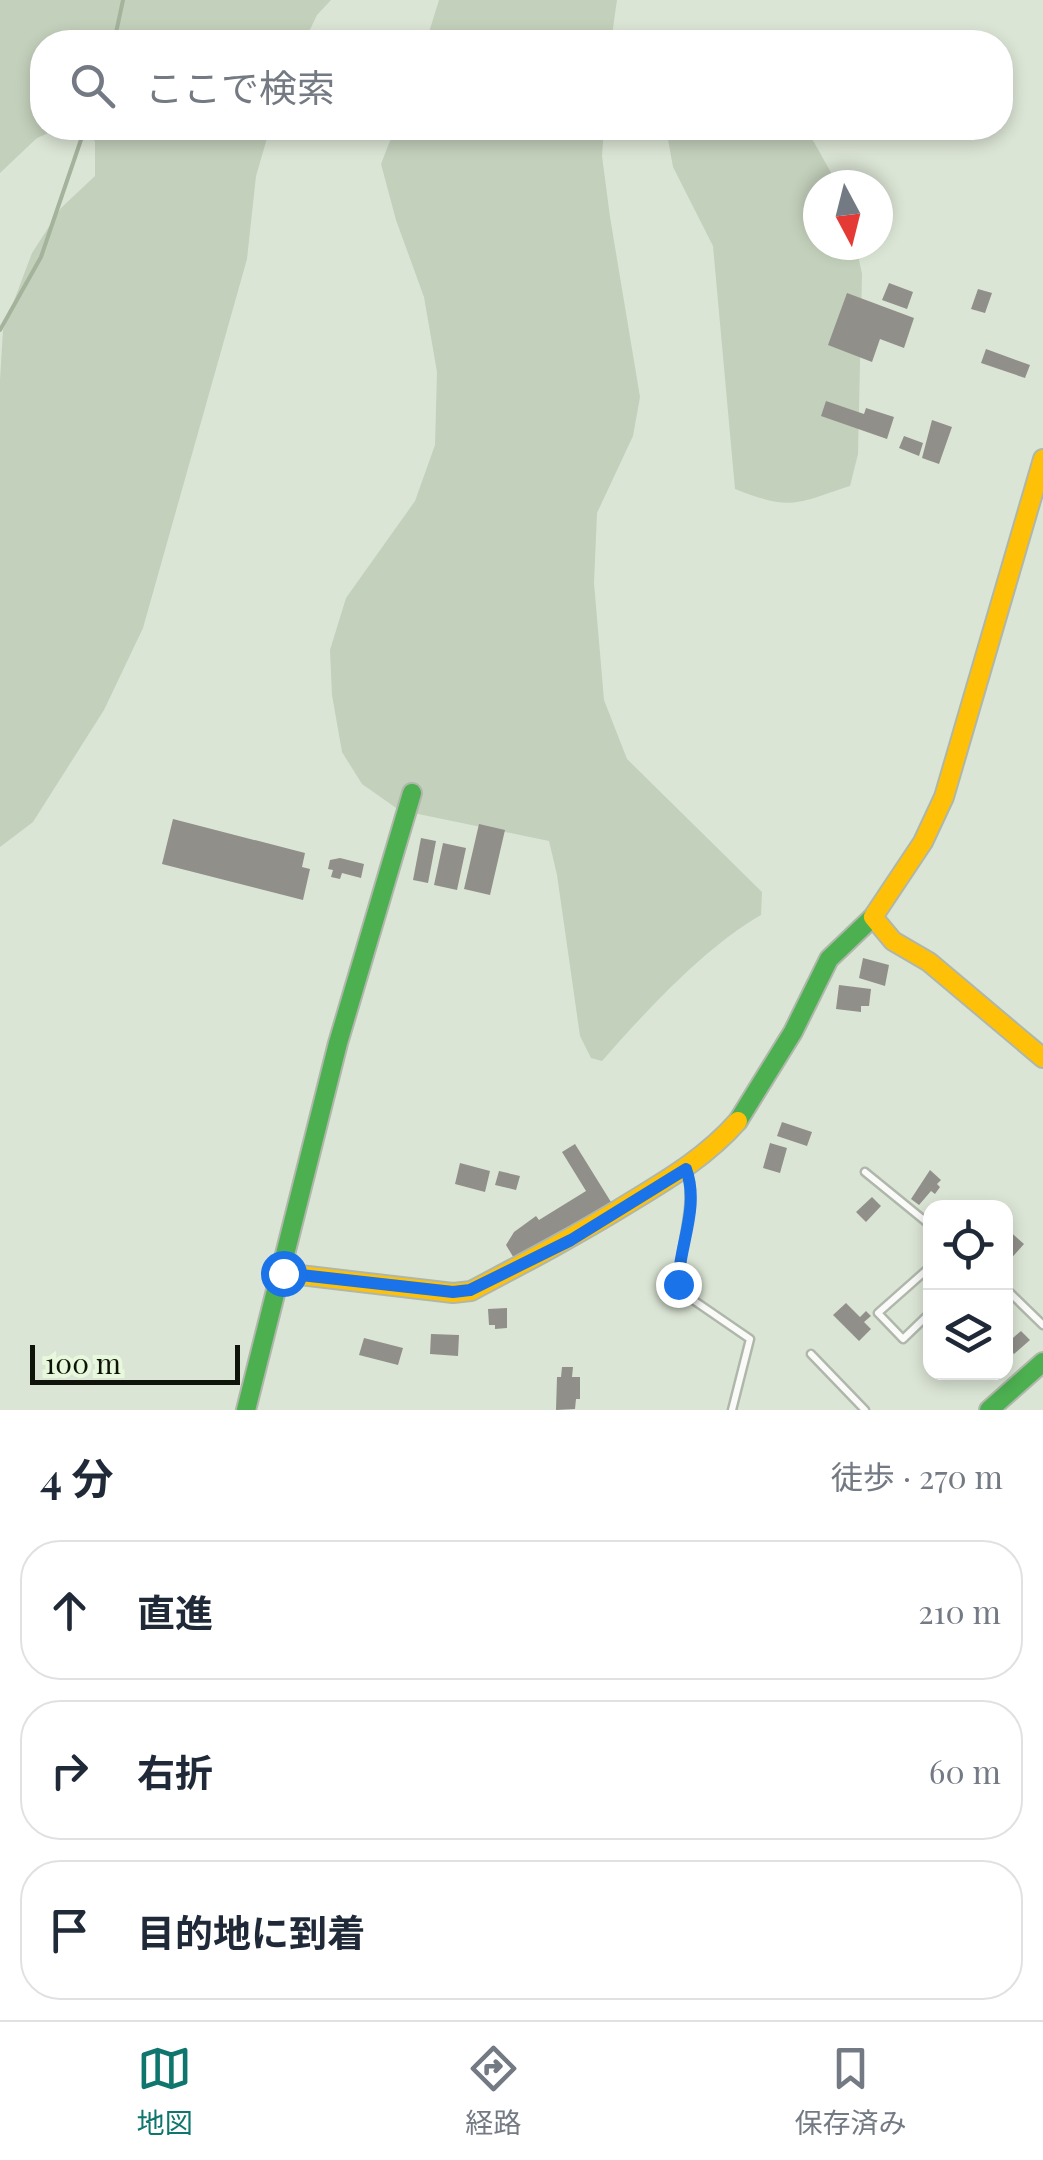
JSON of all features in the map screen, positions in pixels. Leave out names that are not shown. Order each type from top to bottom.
[{"type":"street","points":[[283,1273],[453,1292],[470,1290],[571,1240],[686,1169],[716,1145],[743,1115],[794,1032],[828,960],[873,917],[923,842],[944,797],[974,703],[1043,459]]},
{"type":"street","points":[[246,1410],[338,1043],[412,793]]},
{"type":"street","points":[[873,917],[892,940],[928,962],[1043,1058]]},
{"type":"street","points":[[989,1410],[1043,1362]]},
{"type":"lane","points":[[686,1169],[690,1181],[688,1232],[678,1284],[683,1293],[750,1339],[732,1410]]},
{"type":"lane","points":[[865,1172],[923,1219]]},
{"type":"lane","points":[[923,1273],[878,1314],[903,1339],[923,1319]]},
{"type":"lane","points":[[1007,1290],[1043,1325]]},
{"type":"lane","points":[[811,1354],[865,1410]]},
{"type":"green space","points":[[0,0],[331,0],[310,30],[30,30],[30,140],[35,140],[0,173]]},
{"type":"green space","points":[[439,0],[617,0],[613,30],[430,30]]},
{"type":"green space","points":[[266,140],[256,176],[247,259],[143,628],[104,710],[33,822],[0,847],[3,330],[32,253],[61,208],[95,176],[95,142]]},
{"type":"green space","points":[[390,140],[603,140],[610,217],[640,397],[633,436],[597,513],[594,583],[604,700],[627,759],[762,892],[761,915],[697,962],[602,1061],[591,1058],[580,1036],[549,841],[399,810],[362,784],[342,752],[332,695],[330,650],[346,598],[415,501],[435,445],[437,372],[424,297],[381,164]]},
{"type":"green space","points":[[668,140],[813,140],[830,170],[803,170],[803,260],[859,260],[862,274],[858,454],[850,486],[793,502],[769,500],[735,489],[713,246],[673,167]]},
{"type":"building","points":[[889,283],[913,292],[907,309],[882,300]]},
{"type":"building","points":[[978,289],[992,293],[985,313],[971,309]]},
{"type":"building","points":[[847,293],[914,318],[904,348],[880,339],[872,362],[828,345]]},
{"type":"building","points":[[986,349],[1030,365],[1025,378],[981,363]]},
{"type":"building","points":[[826,401],[864,414],[866,408],[894,417],[887,439],[821,416]]},
{"type":"building","points":[[932,420],[952,427],[939,464],[922,458]]},
{"type":"building","points":[[904,436],[923,443],[919,456],[899,448]]},
{"type":"building","points":[[173,819],[305,853],[302,867],[310,869],[303,900],[162,864]]},
{"type":"building","points":[[479,824],[505,830],[490,895],[464,889]]},
{"type":"building","points":[[421,838],[436,841],[428,883],[413,880]]},
{"type":"building","points":[[443,843],[466,848],[457,890],[434,885]]},
{"type":"building","points":[[340,858],[364,864],[361,878],[342,873],[340,879],[331,877],[330,860]]},
{"type":"building","points":[[863,958],[889,965],[885,986],[859,978]]},
{"type":"building","points":[[839,985],[871,989],[869,1006],[861,1006],[861,1012],[836,1009]]},
{"type":"building","points":[[782,1122],[812,1132],[807,1146],[777,1136]]},
{"type":"building","points":[[770,1143],[787,1148],[780,1173],[763,1168]]},
{"type":"building","points":[[575,1144],[611,1202],[515,1260],[506,1245],[514,1232],[536,1216],[539,1220],[586,1191],[562,1152]]},
{"type":"building","points":[[460,1163],[490,1171],[485,1192],[455,1184]]},
{"type":"building","points":[[930,1170],[941,1180],[935,1194],[931,1191],[919,1205],[911,1199]]},
{"type":"building","points":[[499,1171],[520,1176],[516,1190],[495,1185]]},
{"type":"building","points":[[872,1197],[881,1206],[866,1222],[856,1212]]},
{"type":"building","points":[[1013,1234],[1024,1244],[1013,1256]]},
{"type":"building","points":[[846,1303],[860,1317],[866,1311],[871,1316],[864,1322],[871,1329],[859,1341],[833,1315]]},
{"type":"building","points":[[507,1308],[507,1328],[489,1325],[488,1309]]},
{"type":"building","points":[[1021,1331],[1030,1340],[1014,1354],[1013,1338]]},
{"type":"building","points":[[431,1334],[459,1335],[458,1356],[430,1354]]},
{"type":"building","points":[[364,1338],[403,1348],[398,1365],[359,1355]]},
{"type":"building","points":[[562,1367],[573,1367],[572,1377],[580,1377],[580,1399],[576,1399],[575,1409],[556,1410],[557,1377],[561,1377]]},
{"type":"waterway","points":[[117,30],[123,0]]},
{"type":"waterway","points":[[0,330],[41,257],[81,140]]},
{"type":"traffic: fast","points":[[246,1410],[338,1043],[412,793]]},
{"type":"traffic: fast","points":[[738,1121],[793,1032],[829,959],[873,917]]},
{"type":"traffic: fast","points":[[989,1410],[1043,1362]]},
{"type":"traffic: slow","points":[[1043,459],[944,797],[923,842],[873,917],[893,941],[929,962],[1043,1058]]},
{"type":"traffic: slow","points":[[283,1273],[453,1293],[471,1291],[662,1183],[702,1155],[738,1121]]},
{"type":"route","points":[[283,1273],[453,1292],[470,1290],[571,1240],[686,1169],[690,1181],[688,1232],[678,1284]]}]
